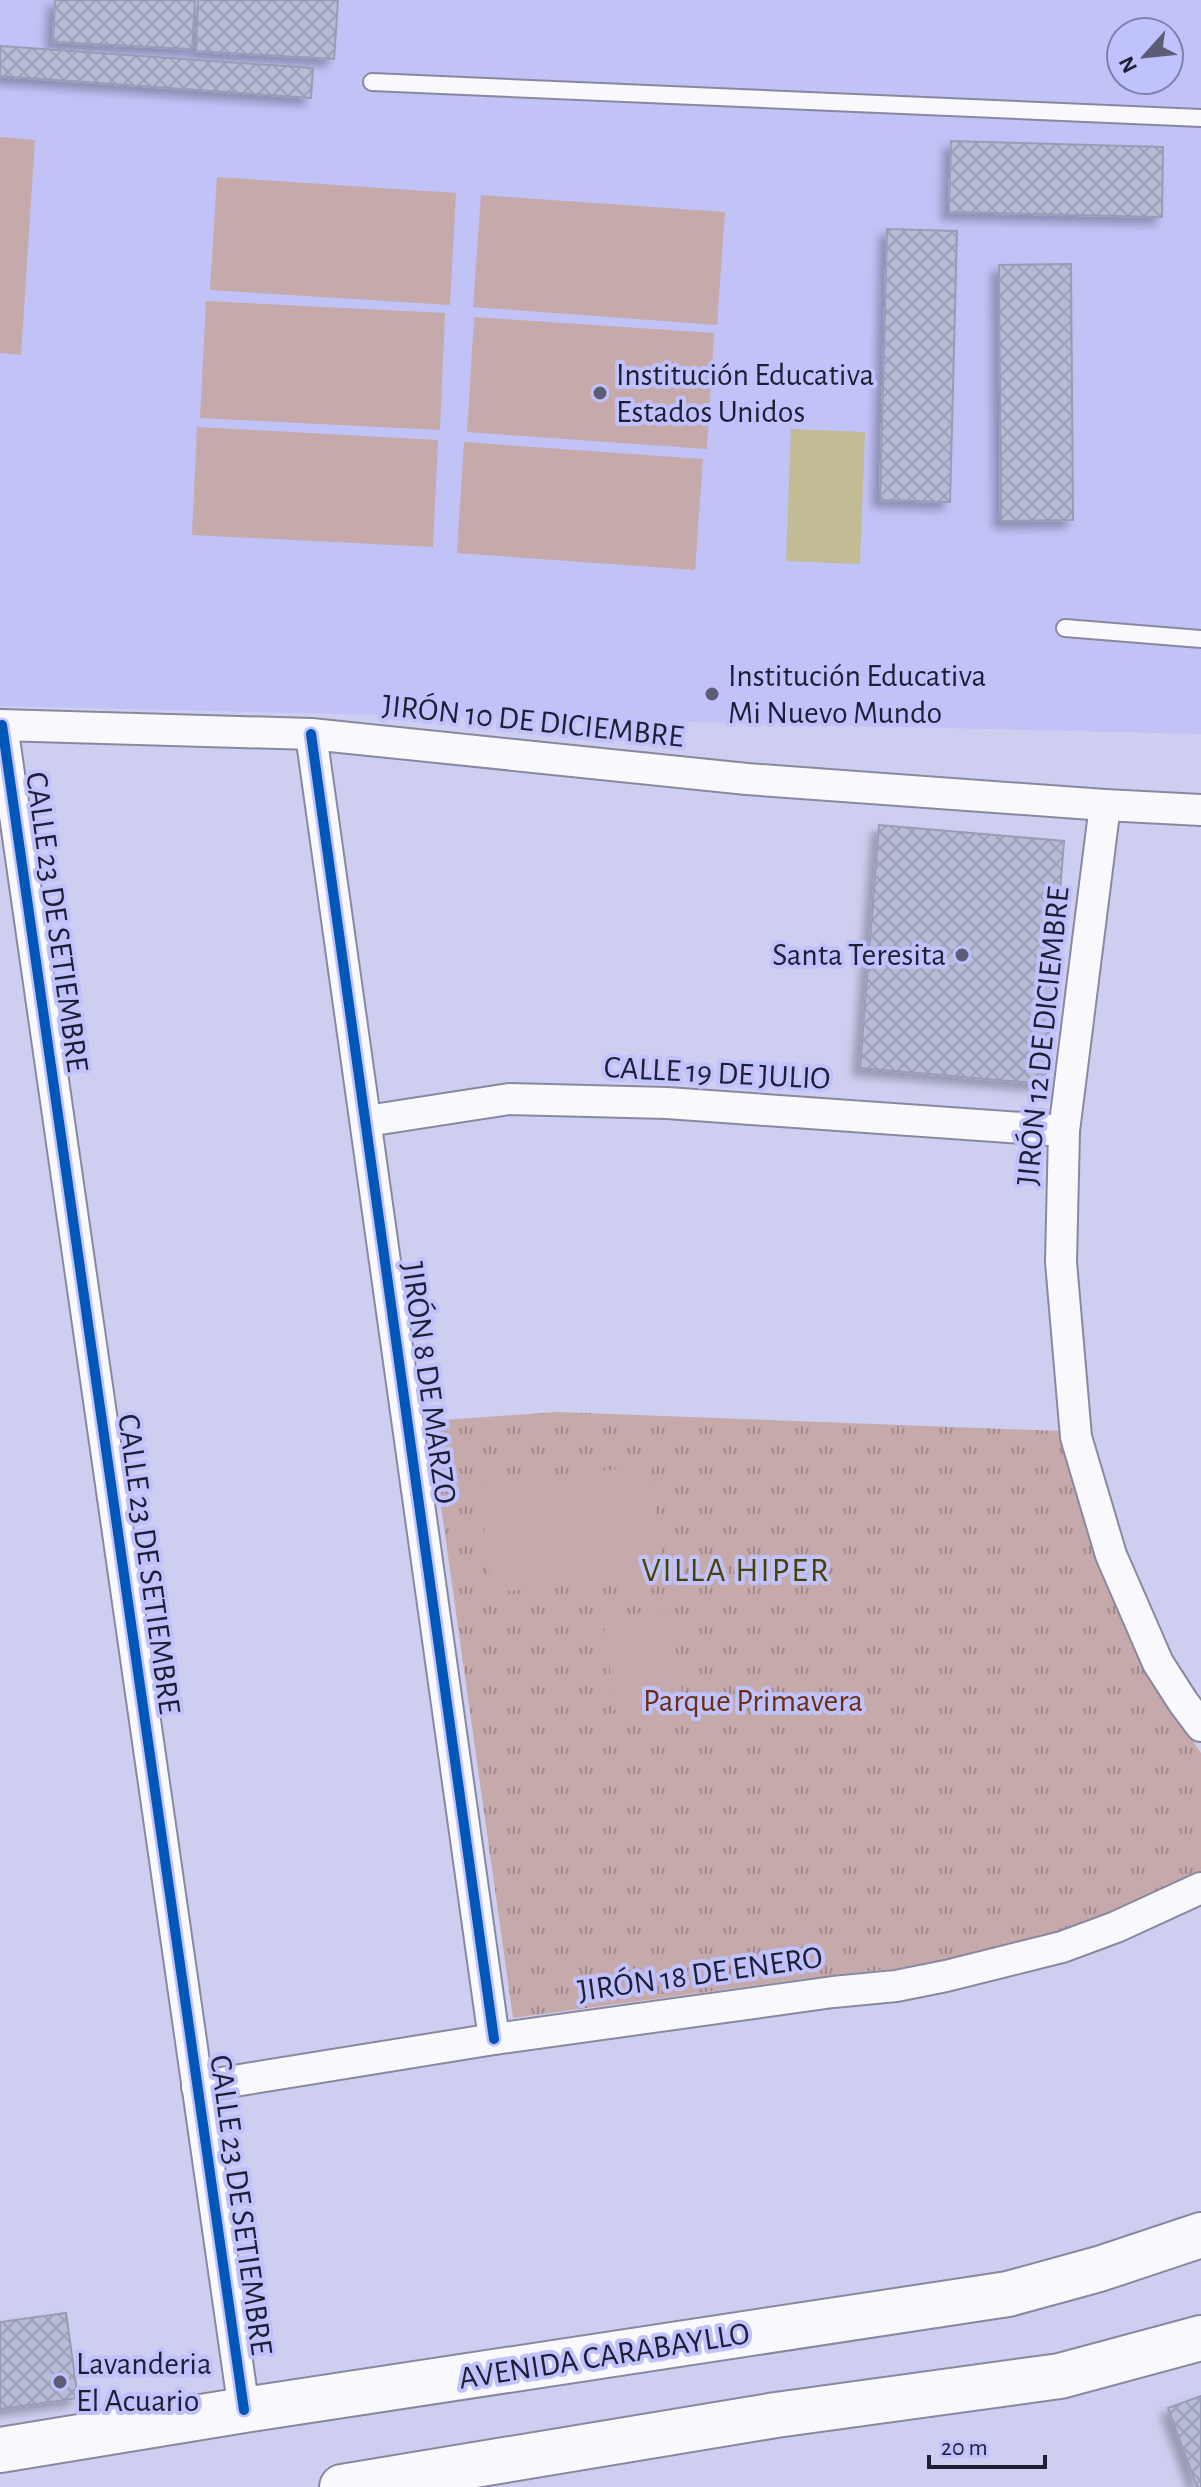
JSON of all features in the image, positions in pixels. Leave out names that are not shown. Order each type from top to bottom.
[{"type":"main road","name":"AVENIDA CARABAYLLO","points":[[0,2450],[1008,2294],[1099,2269],[1201,2235]]},
{"type":"main road","points":[[342,2487],[776,2415],[1060,2376],[1201,2338]]},
{"type":"street","name":"JIRÓN 10 DE DICIEMBRE","points":[[1,725],[311,734],[747,779],[1201,810]]},
{"type":"street","name":"CALLE 23 DE SETIEMBRE","points":[[1,725],[244,2410]]},
{"type":"street","name":"JIRÓN 8 DE MARZO","points":[[311,734],[494,2039]]},
{"type":"street","name":"JIRÓN 12 DE DICIEMBRE","points":[[1105,805],[1064,1131],[1061,1262],[1076,1437],[1111,1555],[1158,1663],[1201,1726]]},
{"type":"street","name":"CALLE 19 DE JULIO","points":[[367,1121],[509,1099],[667,1103],[1064,1131]]},
{"type":"street","name":"JIRÓN 18 DE ENERO","points":[[197,2087],[494,2039],[896,1986],[1062,1947],[1116,1927],[1201,1888]]},
{"type":"lane","points":[[372,82],[1201,118]]},
{"type":"lane","points":[[1065,628],[1201,639]]},
{"type":"shaded area","name":"Institución Educativa Estados Unidos","points":[[0,0],[1201,0],[1201,734],[0,706]]},
{"type":"shaded area","points":[[791,429],[865,432],[860,564],[786,561]]},
{"type":"green space","points":[[0,137],[35,140],[21,355],[0,353]]},
{"type":"green space","points":[[217,177],[456,193],[450,305],[210,290]]},
{"type":"green space","points":[[481,195],[725,212],[717,325],[473,307]]},
{"type":"green space","points":[[206,301],[445,313],[440,430],[200,418]]},
{"type":"green space","points":[[474,317],[714,333],[707,449],[467,432]]},
{"type":"green space","points":[[197,427],[438,440],[433,547],[192,535]]},
{"type":"green space","points":[[464,442],[703,459],[695,570],[457,553]]},
{"type":"green space","name":"Parque Primavera","points":[[557,1412],[1061,1431],[1169,1705],[1201,1753],[1201,1873],[1057,1934],[942,1964],[833,1975],[513,2018],[429,1421]]},
{"type":"green space","points":[[651,1465],[664,1573],[492,1593],[479,1485]]},
{"type":"green space","points":[[670,1609],[685,1713],[617,1722],[603,1618]]},
{"type":"building","points":[[55,0],[195,0],[192,49],[53,42]]},
{"type":"building","points":[[198,0],[338,0],[334,59],[196,51]]},
{"type":"building","points":[[0,46],[313,68],[311,98],[0,76]]},
{"type":"building","points":[[951,141],[1163,147],[1162,217],[949,212]]},
{"type":"building","points":[[887,229],[957,231],[950,502],[880,500]]},
{"type":"building","points":[[1071,264],[1073,520],[1001,521],[999,265]]},
{"type":"building","name":"Santa Teresita","points":[[879,825],[1064,841],[1045,1084],[860,1068]]},
{"type":"building","points":[[66,2313],[78,2398],[0,2409],[0,2322]]},
{"type":"building","points":[[1201,2396],[1201,2487],[1197,2487],[1168,2408]]},
{"type":"cycle path","points":[[2,725],[244,2410]]},
{"type":"cycle path","points":[[311,734],[494,2039]]},
{"type":"place","name":"Institución Educativa Estados Unidos","points":[[600,393]]},
{"type":"place","name":"Institución Educativa Mi Nuevo Mundo","points":[[712,694]]},
{"type":"place","name":"Santa Teresita","points":[[962,955]]},
{"type":"place","name":"Lavanderia El Acuario","points":[[60,2382]]},
{"type":"district","name":"VILLA HIPER","points":[[736,1571]]}]
